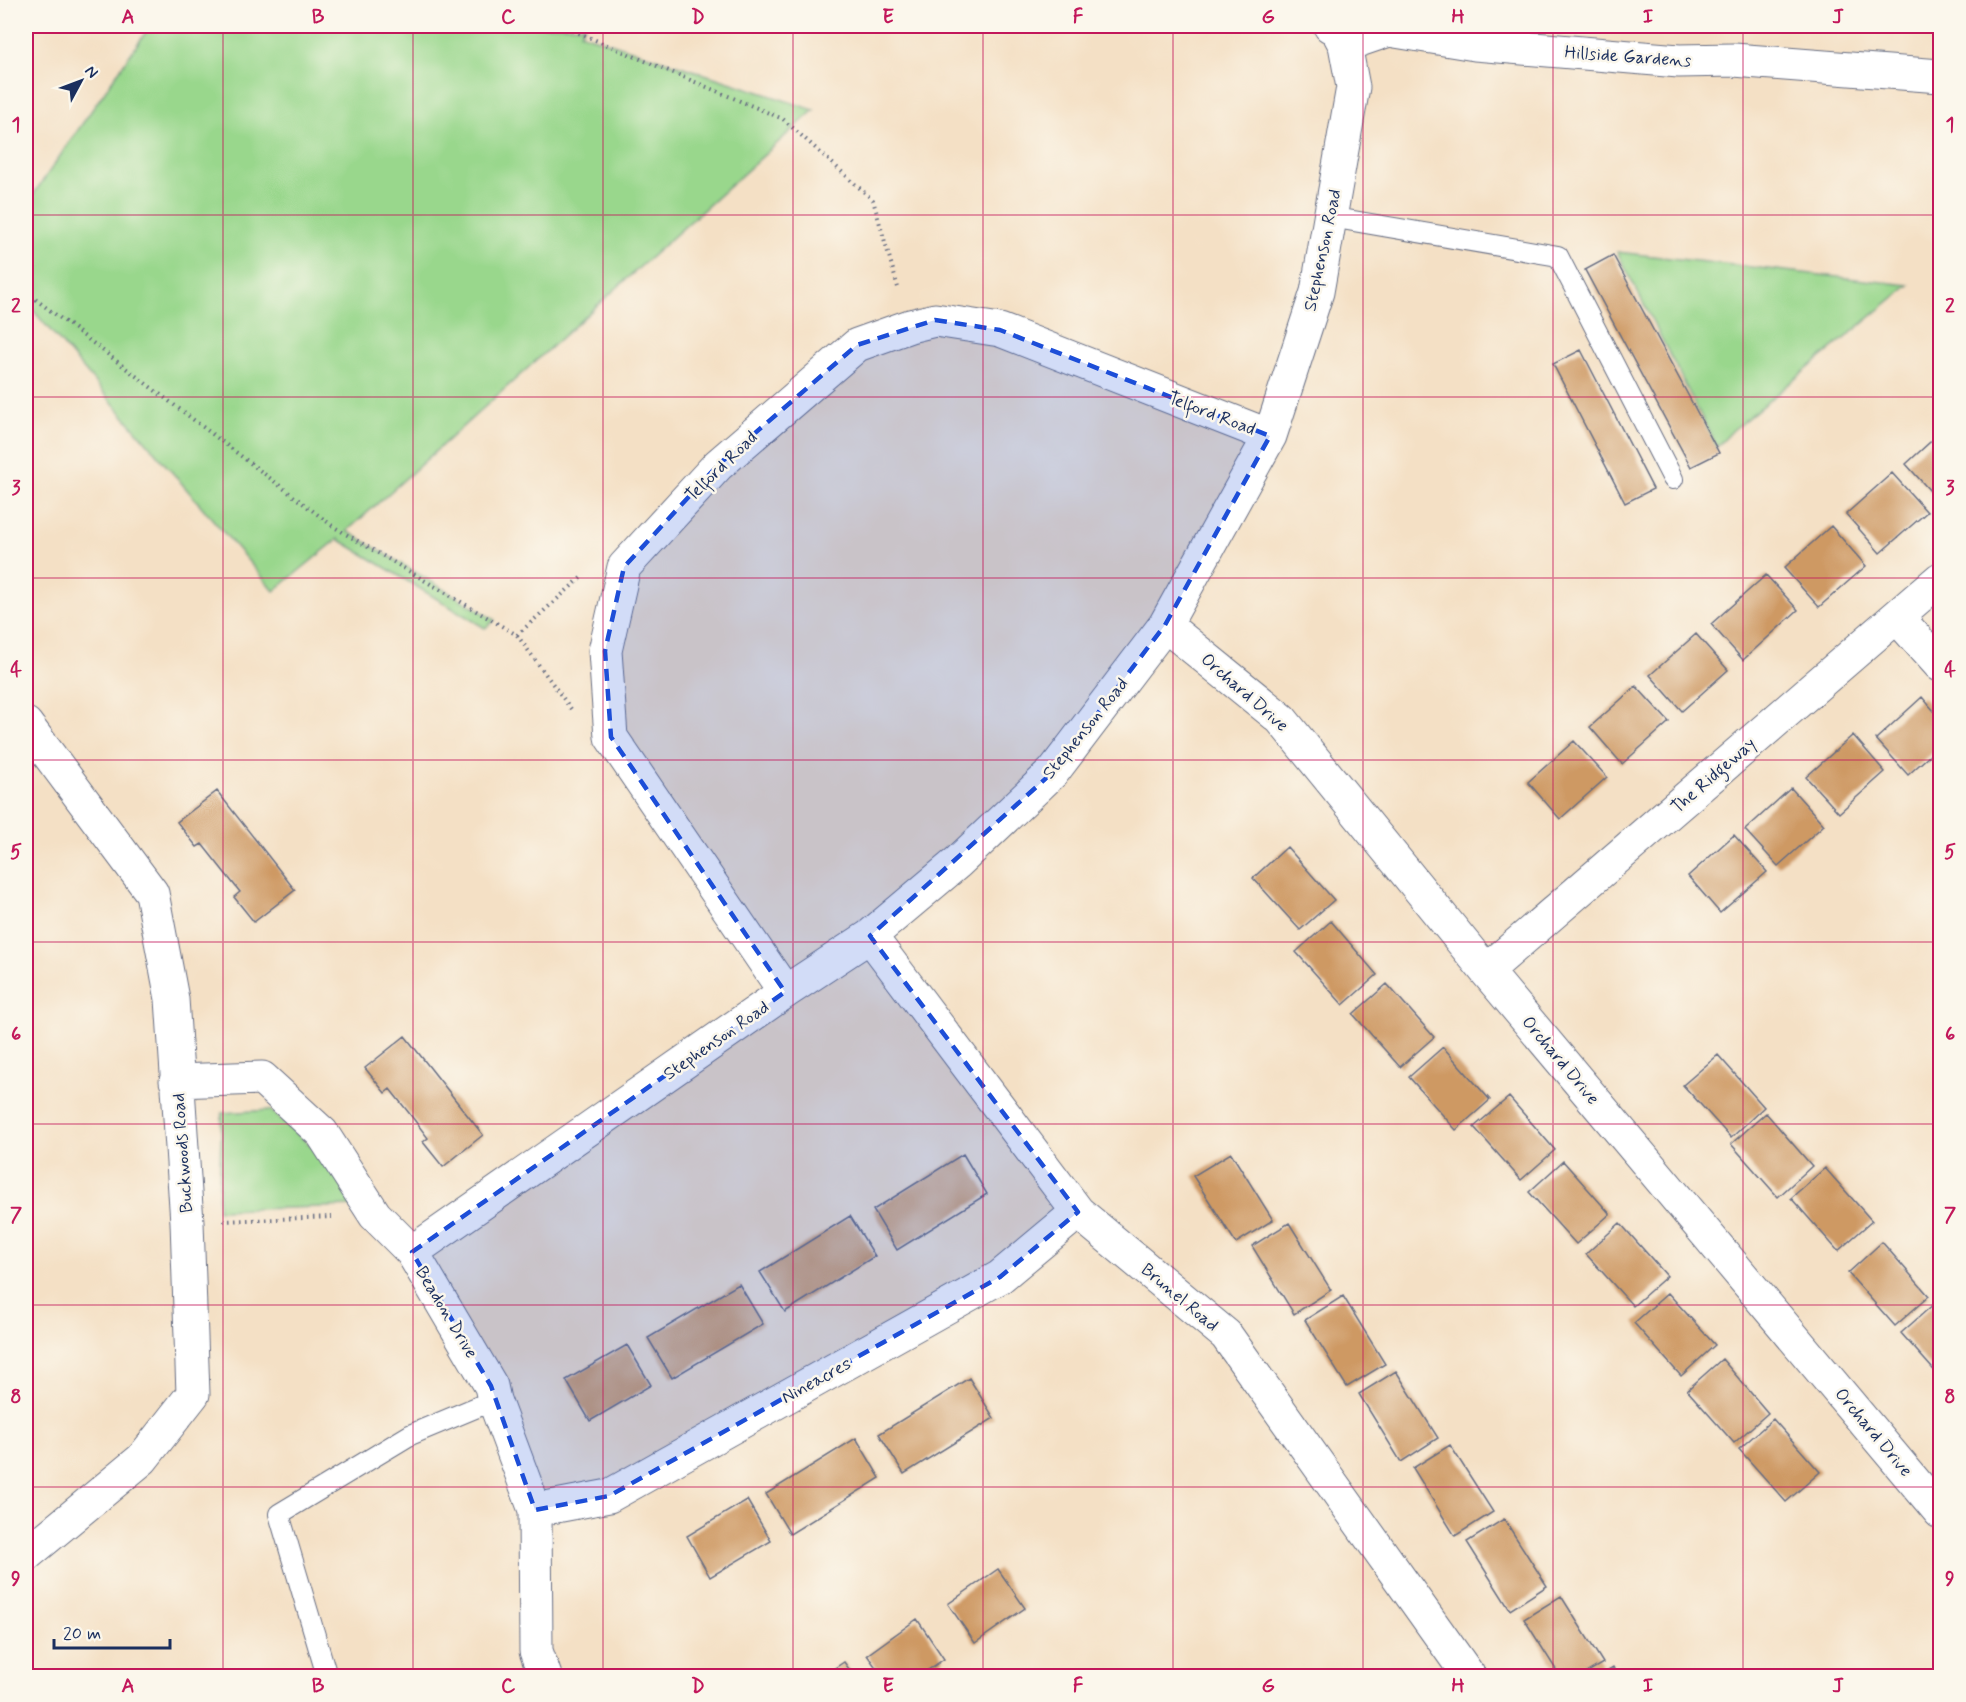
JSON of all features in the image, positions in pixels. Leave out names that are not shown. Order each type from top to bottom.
[{"type":"street","name":"Hillside Gardens","points":[[1338,35],[1389,30],[1476,35],[1679,61],[1734,60],[1941,76]]},
{"type":"street","name":"Stephenson Road","points":[[412,1252],[785,992],[870,936],[958,862],[1053,771],[1165,625],[1270,436],[1317,292],[1353,87],[1338,35]]},
{"type":"street","name":"Telford Road","points":[[624,567],[717,465],[857,345],[909,326],[935,320],[1000,330],[1270,436]]},
{"type":"street","points":[[624,567],[606,651],[611,737],[785,992]]},
{"type":"street","name":"The Ridgeway","points":[[1486,971],[1941,579]]},
{"type":"street","points":[[1897,617],[1941,665]]},
{"type":"street","name":"Orchard Drive","points":[[1165,625],[1281,719],[1486,971],[1941,1512]]},
{"type":"street","name":"Buckwoods Road","points":[[26,724],[152,893],[172,999],[187,1222],[193,1394],[142,1459],[26,1555]]},
{"type":"street","name":"Brunel Road","points":[[870,936],[1078,1212],[1226,1335],[1469,1677]]},
{"type":"street","name":"Beadon Drive","points":[[176,1081],[262,1078],[322,1133],[375,1215],[412,1252],[491,1386],[494,1400],[535,1510],[536,1651],[545,1677]]},
{"type":"street","name":"Nineacres","points":[[535,1510],[609,1496],[999,1277],[1078,1212]]},
{"type":"lane","points":[[1330,217],[1558,256],[1673,479]]},
{"type":"lane","points":[[327,1677],[279,1514],[410,1435],[494,1400]]},
{"type":"path","points":[[563,26],[783,119],[873,200],[909,326]]},
{"type":"path","points":[[26,292],[334,526],[517,635],[589,733],[611,737]]},
{"type":"path","points":[[517,635],[605,557],[624,567]]},
{"type":"path","points":[[187,1222],[375,1215]]},
{"type":"highlighted area","points":[[935,320],[1000,330],[1270,436],[1165,625],[1053,772],[870,936],[1078,1212],[1000,1277],[609,1496],[535,1510],[491,1386],[412,1252],[785,992],[611,737],[605,651],[624,567],[718,465],[857,345]]},
{"type":"green space","points":[[150,26],[585,26],[580,33],[814,110],[347,531],[495,620],[485,628],[338,539],[274,591],[26,302],[26,205]]},
{"type":"green space","points":[[1617,252],[1909,285],[1733,430],[1717,447]]},
{"type":"green space","points":[[270,1110],[323,1156],[356,1206],[218,1210],[222,1113]]},
{"type":"building","points":[[1613,255],[1719,453],[1691,467],[1585,270]]},
{"type":"building","points":[[1581,350],[1653,489],[1625,503],[1553,364]]},
{"type":"building","points":[[1940,433],[1940,502],[1906,464]]},
{"type":"building","points":[[1892,473],[1927,512],[1880,553],[1846,514]]},
{"type":"building","points":[[1831,526],[1866,566],[1819,607],[1784,568]]},
{"type":"building","points":[[1766,575],[1798,610],[1743,660],[1711,624]]},
{"type":"building","points":[[1696,634],[1728,670],[1682,711],[1650,675]]},
{"type":"building","points":[[1636,686],[1669,722],[1622,764],[1590,727]]},
{"type":"building","points":[[1922,697],[1940,718],[1940,746],[1908,775],[1876,739]]},
{"type":"building","points":[[1853,735],[1885,772],[1839,813],[1806,777]]},
{"type":"building","points":[[1574,741],[1607,777],[1560,819],[1528,782]]},
{"type":"building","points":[[1791,788],[1824,825],[1778,866],[1745,830]]},
{"type":"building","points":[[217,791],[295,890],[254,922],[234,897],[240,892],[202,844],[197,847],[177,822]]},
{"type":"building","points":[[1734,835],[1767,872],[1720,913],[1688,876]]},
{"type":"building","points":[[1287,847],[1334,900],[1300,930],[1253,878]]},
{"type":"building","points":[[1331,921],[1377,975],[1343,1005],[1296,952]]},
{"type":"building","points":[[1387,984],[1434,1037],[1400,1067],[1353,1014]]},
{"type":"building","points":[[405,1036],[483,1135],[443,1167],[423,1142],[428,1138],[409,1113],[390,1089],[385,1093],[365,1068]]},
{"type":"building","points":[[1443,1047],[1490,1100],[1456,1130],[1409,1077]]},
{"type":"building","points":[[1718,1055],[1764,1107],[1731,1138],[1683,1085]]},
{"type":"building","points":[[1509,1097],[1555,1150],[1521,1180],[1474,1127]]},
{"type":"building","points":[[1766,1113],[1812,1166],[1778,1197],[1731,1144]]},
{"type":"building","points":[[1231,1153],[1273,1220],[1236,1243],[1193,1176]]},
{"type":"building","points":[[963,1154],[987,1194],[897,1250],[873,1210]]},
{"type":"building","points":[[1563,1161],[1610,1214],[1576,1244],[1529,1192]]},
{"type":"building","points":[[1825,1168],[1872,1221],[1838,1251],[1791,1198]]},
{"type":"building","points":[[850,1216],[875,1256],[785,1312],[760,1272]]},
{"type":"building","points":[[1289,1223],[1331,1290],[1294,1314],[1252,1246]]},
{"type":"building","points":[[1620,1223],[1667,1276],[1633,1306],[1586,1254]]},
{"type":"building","points":[[1882,1242],[1929,1296],[1895,1326],[1848,1273]]},
{"type":"building","points":[[739,1284],[763,1324],[672,1378],[648,1338]]},
{"type":"building","points":[[1668,1293],[1715,1345],[1681,1376],[1634,1323]]},
{"type":"building","points":[[1343,1296],[1385,1364],[1347,1387],[1305,1320]]},
{"type":"building","points":[[1935,1303],[1940,1309],[1940,1377],[1901,1333]]},
{"type":"building","points":[[627,1345],[651,1385],[590,1421],[566,1380]]},
{"type":"building","points":[[1722,1359],[1768,1413],[1734,1443],[1687,1390]]},
{"type":"building","points":[[1396,1371],[1438,1438],[1401,1462],[1359,1394]]},
{"type":"building","points":[[969,1378],[994,1418],[904,1474],[879,1434]]},
{"type":"building","points":[[1773,1419],[1820,1472],[1786,1502],[1739,1449]]},
{"type":"building","points":[[856,1438],[880,1478],[790,1534],[766,1494]]},
{"type":"building","points":[[1450,1445],[1493,1512],[1455,1536],[1413,1468]]},
{"type":"building","points":[[747,1500],[771,1541],[710,1577],[687,1536]]},
{"type":"building","points":[[1504,1519],[1547,1586],[1510,1610],[1467,1542]]},
{"type":"building","points":[[998,1569],[1025,1608],[975,1643],[948,1604]]},
{"type":"building","points":[[1561,1596],[1603,1663],[1581,1676],[1560,1676],[1524,1619]]},
{"type":"building","points":[[917,1619],[944,1659],[919,1676],[882,1676],[867,1655]]},
{"type":"building","points":[[844,1662],[854,1676],[823,1676]]},
{"type":"building","points":[[1613,1667],[1618,1676],[1598,1676]]}]
